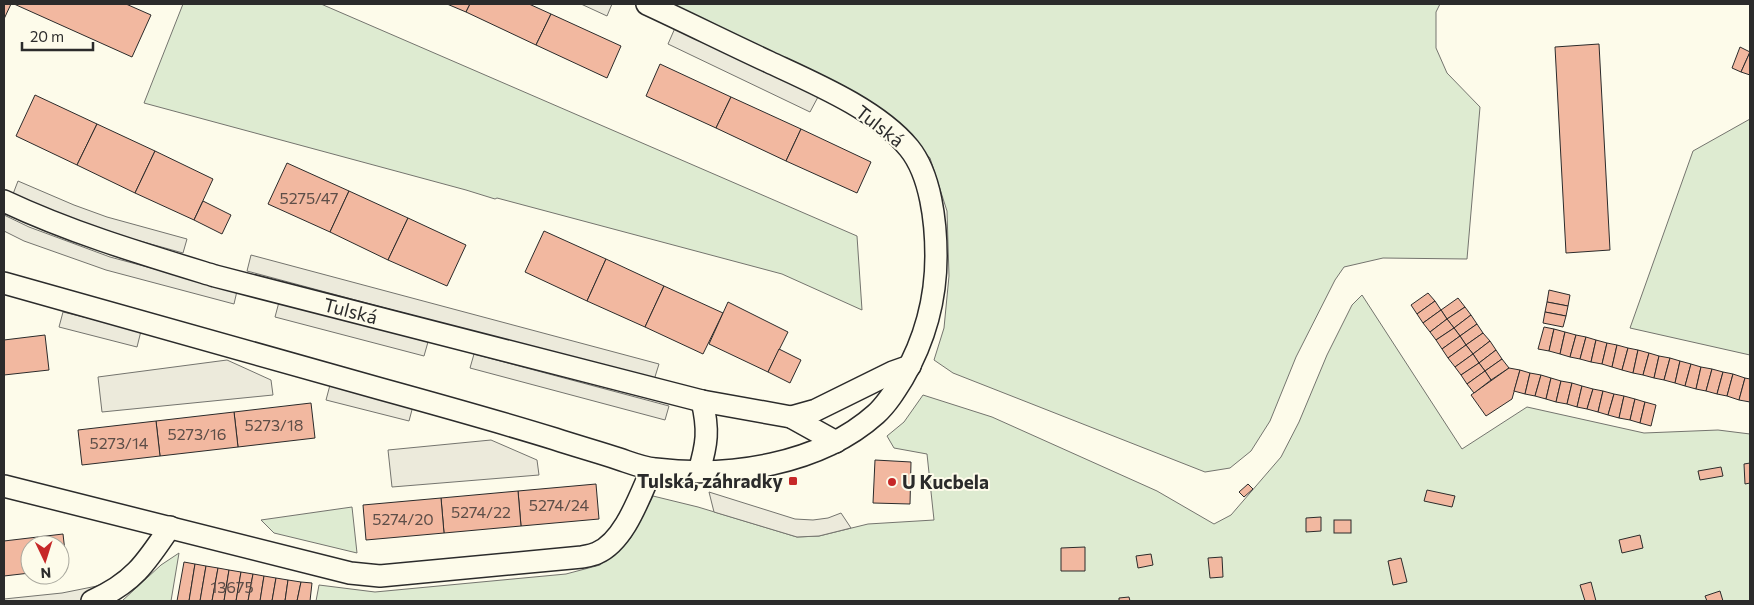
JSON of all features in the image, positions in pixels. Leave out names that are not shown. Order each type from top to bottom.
[{"type":"street","name":"Tulská","points":[[4,283],[518,428],[652,469],[699,471],[761,466],[791,460],[836,442],[879,411],[894,393],[910,366],[924,336],[932,309],[936,256],[935,229],[923,174],[912,151],[892,130],[859,108],[808,81],[647,4]]},
{"type":"street","name":"Tulská","points":[[4,201],[76,232],[215,276],[702,401],[791,417],[836,442]]},
{"type":"street","name":"Tulská","points":[[791,417],[816,410],[887,374],[910,366]]},
{"type":"street","points":[[699,471],[706,447],[707,421],[702,401]]},
{"type":"street","points":[[4,486],[364,575],[380,576],[597,554],[608,546],[621,532],[632,514],[652,469]]},
{"type":"street","points":[[92,601],[109,594],[146,564],[170,527]]},
{"type":"green space","points":[[183,4],[321,4],[857,236],[862,310],[782,274],[495,199],[144,103]]},
{"type":"green space","points":[[671,4],[1440,4],[1436,12],[1436,48],[1447,73],[1480,107],[1467,259],[1383,258],[1344,267],[1335,280],[1296,357],[1270,421],[1251,451],[1230,468],[1205,472],[953,373],[934,360],[944,328],[949,276],[947,211],[930,158],[895,120]]},
{"type":"green space","points":[[1750,119],[1750,355],[1630,328],[1693,151]]},
{"type":"green space","points":[[1362,295],[1462,449],[1527,407],[1644,433],[1718,430],[1750,434],[1750,601],[316,601],[319,585],[375,592],[566,574],[600,565],[630,539],[653,496],[698,507],[797,537],[819,536],[868,524],[934,520],[927,454],[894,448],[887,436],[904,422],[923,395],[992,417],[1157,491],[1214,524],[1231,515],[1281,457],[1352,305]]},
{"type":"green space","points":[[352,507],[357,553],[274,533],[261,520]]},
{"type":"green space","points":[[179,553],[171,601],[122,601],[161,565]]},
{"type":"shaded area","points":[[581,4],[612,4],[607,16]]},
{"type":"shaded area","points":[[675,28],[818,97],[810,112],[668,44]]},
{"type":"shaded area","points":[[18,181],[107,217],[187,239],[183,253],[104,231],[68,218],[13,194]]},
{"type":"shaded area","points":[[4,215],[29,227],[110,257],[237,291],[234,304],[106,270],[24,241],[4,231]]},
{"type":"shaded area","points":[[251,255],[659,364],[654,380],[247,271]]},
{"type":"shaded area","points":[[279,302],[428,342],[424,356],[275,317]]},
{"type":"shaded area","points":[[63,312],[141,331],[137,347],[59,327]]},
{"type":"shaded area","points":[[474,354],[669,406],[665,420],[470,368]]},
{"type":"shaded area","points":[[227,360],[271,380],[273,395],[102,412],[98,377]]},
{"type":"shaded area","points":[[330,385],[413,406],[409,421],[326,400]]},
{"type":"shaded area","points":[[491,440],[537,460],[539,475],[392,487],[388,450]]},
{"type":"shaded area","points":[[709,492],[795,519],[813,520],[828,518],[841,513],[851,528],[819,536],[797,537],[714,512]]},
{"type":"shaded area","points":[[136,559],[102,601],[4,601],[4,599],[62,593],[97,586],[112,579]]},
{"type":"building","points":[[4,4],[11,4],[4,19]]},
{"type":"building","points":[[14,4],[126,4],[151,15],[132,57]]},
{"type":"building","points":[[447,4],[470,4],[466,12]]},
{"type":"building","points":[[470,4],[529,4],[551,14],[536,45],[466,12]]},
{"type":"building","points":[[551,14],[621,46],[607,78],[536,45]]},
{"type":"building","points":[[1599,44],[1610,250],[1566,253],[1555,47]]},
{"type":"building","points":[[1740,47],[1750,52],[1741,72],[1732,68]]},
{"type":"building","points":[[1750,52],[1750,75],[1741,72]]},
{"type":"building","points":[[660,64],[731,97],[716,128],[646,96]]},
{"type":"building","points":[[35,95],[97,124],[77,165],[16,136]]},
{"type":"building","points":[[731,97],[801,129],[786,161],[716,128]]},
{"type":"building","points":[[97,124],[155,151],[135,193],[77,165]]},
{"type":"building","points":[[801,129],[871,162],[857,193],[786,161]]},
{"type":"building","points":[[155,151],[213,179],[194,220],[135,193]]},
{"type":"building","points":[[287,163],[349,191],[330,232],[268,204]]},
{"type":"building","points":[[349,191],[408,218],[388,260],[330,232]]},
{"type":"building","points":[[203,201],[231,215],[222,234],[194,220]]},
{"type":"building","points":[[408,218],[466,245],[447,286],[388,260]]},
{"type":"building","points":[[544,231],[606,259],[587,301],[525,272]]},
{"type":"building","points":[[606,259],[664,286],[645,327],[587,301]]},
{"type":"building","points":[[664,286],[723,313],[703,354],[645,327]]},
{"type":"building","points":[[1549,290],[1570,295],[1568,306],[1547,302]]},
{"type":"building","points":[[1428,293],[1435,301],[1417,314],[1411,305]]},
{"type":"building","points":[[1458,298],[1465,307],[1447,319],[1441,310]]},
{"type":"building","points":[[1435,301],[1441,310],[1423,323],[1417,314]]},
{"type":"building","points":[[728,302],[788,332],[768,372],[709,344]]},
{"type":"building","points":[[1547,302],[1568,306],[1566,316],[1545,312]]},
{"type":"building","points":[[1465,307],[1471,315],[1454,328],[1447,319]]},
{"type":"building","points":[[1441,310],[1447,319],[1430,332],[1423,323]]},
{"type":"building","points":[[1545,312],[1566,316],[1563,327],[1543,323]]},
{"type":"building","points":[[1471,315],[1477,324],[1460,336],[1454,328]]},
{"type":"building","points":[[1447,319],[1454,328],[1436,340],[1430,332]]},
{"type":"building","points":[[1477,324],[1483,333],[1466,345],[1460,336]]},
{"type":"building","points":[[1544,327],[1554,329],[1549,351],[1538,349]]},
{"type":"building","points":[[1454,328],[1460,336],[1442,349],[1436,340]]},
{"type":"building","points":[[1554,329],[1565,332],[1560,354],[1549,351]]},
{"type":"building","points":[[1565,332],[1576,335],[1570,357],[1560,354]]},
{"type":"building","points":[[1483,333],[1490,341],[1473,354],[1466,345]]},
{"type":"building","points":[[45,335],[49,370],[4,375],[4,340]]},
{"type":"building","points":[[1576,335],[1586,337],[1580,359],[1570,357]]},
{"type":"building","points":[[1460,336],[1466,345],[1448,358],[1442,349]]},
{"type":"building","points":[[1586,337],[1596,340],[1591,362],[1580,359]]},
{"type":"building","points":[[1596,340],[1607,343],[1602,364],[1591,362]]},
{"type":"building","points":[[1490,341],[1496,350],[1479,363],[1473,354]]},
{"type":"building","points":[[1607,343],[1617,345],[1612,367],[1602,364]]},
{"type":"building","points":[[1466,345],[1473,354],[1455,367],[1448,358]]},
{"type":"building","points":[[1617,345],[1628,348],[1622,370],[1612,367]]},
{"type":"building","points":[[1628,348],[1638,350],[1633,373],[1622,370]]},
{"type":"building","points":[[779,349],[801,360],[790,383],[768,372]]},
{"type":"building","points":[[1496,350],[1502,359],[1485,371],[1479,363]]},
{"type":"building","points":[[1638,350],[1649,353],[1643,375],[1633,373]]},
{"type":"building","points":[[1649,353],[1659,356],[1654,378],[1643,375]]},
{"type":"building","points":[[1473,354],[1479,363],[1461,375],[1455,367]]},
{"type":"building","points":[[1659,356],[1670,358],[1664,380],[1654,378]]},
{"type":"building","points":[[1670,358],[1680,361],[1675,383],[1664,380]]},
{"type":"building","points":[[1502,359],[1509,368],[1491,380],[1485,371]]},
{"type":"building","points":[[1680,361],[1691,364],[1685,386],[1675,383]]},
{"type":"building","points":[[1479,363],[1485,371],[1467,384],[1461,375]]},
{"type":"building","points":[[1691,364],[1701,367],[1696,389],[1685,386]]},
{"type":"building","points":[[1701,367],[1712,369],[1706,391],[1696,389]]},
{"type":"building","points":[[1509,368],[1520,370],[1512,399],[1486,416],[1471,395]]},
{"type":"building","points":[[1712,369],[1723,372],[1717,394],[1706,391]]},
{"type":"building","points":[[1520,370],[1530,373],[1525,394],[1514,391]]},
{"type":"building","points":[[1485,371],[1491,380],[1474,393],[1467,384]]},
{"type":"building","points":[[1723,372],[1733,374],[1727,396],[1717,394]]},
{"type":"building","points":[[1530,373],[1541,375],[1535,396],[1525,394]]},
{"type":"building","points":[[1733,374],[1745,378],[1739,400],[1727,396]]},
{"type":"building","points":[[1541,375],[1551,378],[1546,399],[1535,396]]},
{"type":"building","points":[[1551,378],[1561,381],[1556,402],[1546,399]]},
{"type":"building","points":[[1745,378],[1750,379],[1750,402],[1739,400]]},
{"type":"building","points":[[1561,381],[1572,383],[1567,404],[1556,402]]},
{"type":"building","points":[[1572,383],[1582,386],[1577,407],[1567,404]]},
{"type":"building","points":[[1582,386],[1593,389],[1587,409],[1577,407]]},
{"type":"building","points":[[1593,389],[1603,391],[1598,412],[1587,409]]},
{"type":"building","points":[[1603,391],[1614,394],[1608,415],[1598,412]]},
{"type":"building","points":[[1614,394],[1624,396],[1619,418],[1608,415]]},
{"type":"building","points":[[1624,396],[1635,399],[1630,420],[1619,418]]},
{"type":"building","points":[[1635,399],[1645,402],[1640,423],[1630,420]]},
{"type":"building","points":[[1645,402],[1656,405],[1651,426],[1640,423]]},
{"type":"building","points":[[311,403],[315,438],[238,447],[234,412]]},
{"type":"building","points":[[234,412],[238,447],[160,456],[156,421]]},
{"type":"building","points":[[156,421],[160,456],[82,465],[78,430]]},
{"type":"building","name":"U Kucbela","points":[[875,460],[911,462],[910,504],[873,503]]},
{"type":"building","points":[[1750,463],[1750,483],[1745,484],[1744,464]]},
{"type":"building","points":[[1721,467],[1723,476],[1700,480],[1698,471]]},
{"type":"building","points":[[596,484],[599,519],[521,526],[518,491]]},
{"type":"building","points":[[1248,484],[1253,489],[1244,497],[1239,492]]},
{"type":"building","points":[[1427,490],[1455,496],[1452,507],[1424,501]]},
{"type":"building","points":[[518,491],[521,526],[444,533],[441,498]]},
{"type":"building","points":[[441,498],[444,533],[366,540],[363,505]]},
{"type":"building","points":[[1321,517],[1321,531],[1306,532],[1306,518]]},
{"type":"building","points":[[1334,520],[1351,520],[1351,533],[1334,533]]},
{"type":"building","points":[[1640,535],[1643,548],[1622,553],[1619,540]]},
{"type":"building","points":[[20,539],[20,574],[4,576],[4,541]]},
{"type":"building","points":[[1085,547],[1085,571],[1061,571],[1061,548]]},
{"type":"building","points":[[1151,554],[1153,565],[1138,568],[1136,556]]},
{"type":"building","points":[[1222,557],[1223,577],[1210,578],[1208,558]]},
{"type":"building","points":[[1401,558],[1407,582],[1393,585],[1388,561]]},
{"type":"building","points":[[184,562],[195,564],[189,601],[177,601]]},
{"type":"building","points":[[195,564],[206,566],[200,601],[189,601]]},
{"type":"building","points":[[206,566],[218,568],[212,601],[200,601]]},
{"type":"building","points":[[218,568],[229,570],[224,601],[212,601]]},
{"type":"building","points":[[229,570],[241,572],[236,601],[224,601]]},
{"type":"building","points":[[241,572],[253,574],[248,601],[236,601]]},
{"type":"building","points":[[253,574],[264,576],[260,601],[248,601]]},
{"type":"building","points":[[264,576],[276,578],[272,601],[260,601]]},
{"type":"building","points":[[276,578],[288,580],[285,601],[272,601]]},
{"type":"building","points":[[288,580],[301,582],[297,601],[285,601]]},
{"type":"building","points":[[301,582],[312,583],[310,601],[297,601]]},
{"type":"building","points":[[1591,582],[1596,601],[1585,601],[1580,585]]},
{"type":"building","points":[[1720,591],[1723,601],[1707,601],[1705,596]]},
{"type":"building","points":[[1129,597],[1130,601],[1119,601],[1119,598]]},
{"type":"place","name":"Tulská, záhradky","points":[[793,481]]},
{"type":"place","name":"U Kucbela","points":[[892,482]]}]
